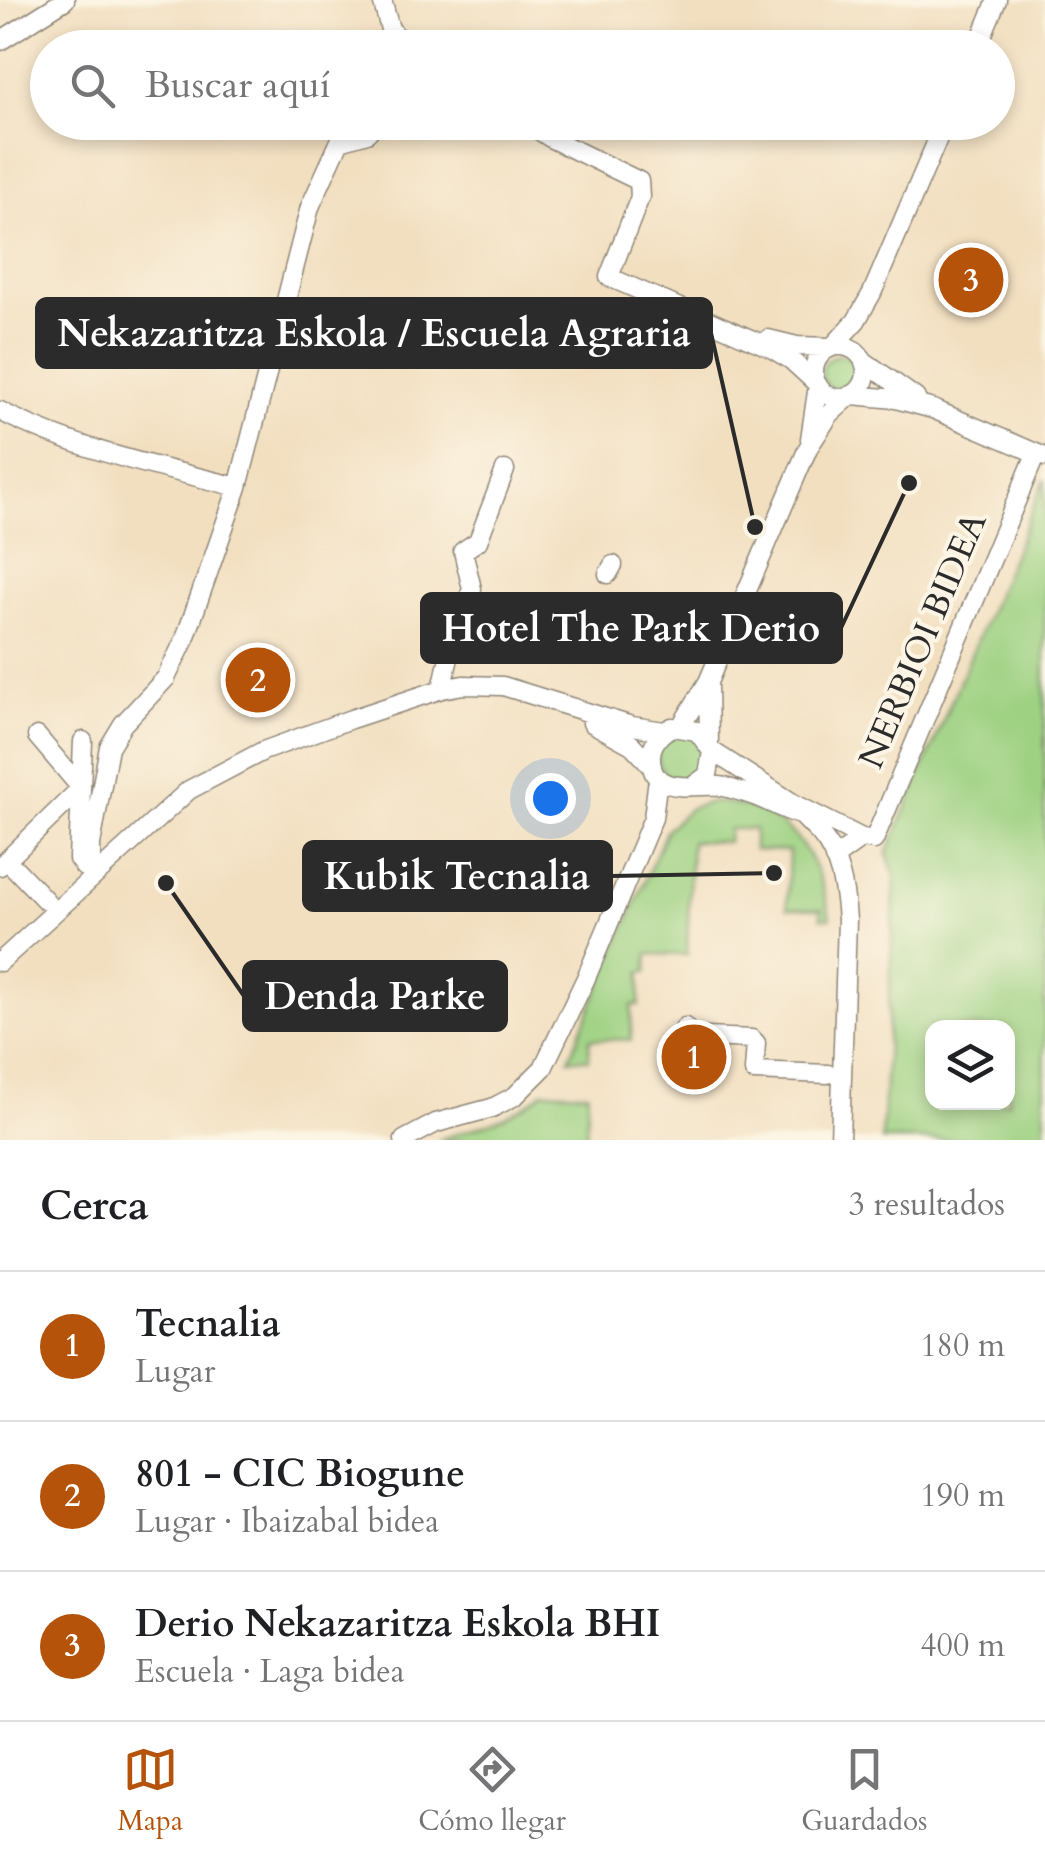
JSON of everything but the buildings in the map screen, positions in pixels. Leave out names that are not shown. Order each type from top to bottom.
[{"type":"street","points":[[0,42],[65,0]]},
{"type":"street","points":[[382,0],[392,30]]},
{"type":"street","points":[[984,30],[997,0]]},
{"type":"street","points":[[90,870],[109,747],[123,724],[176,662],[238,487],[310,207],[343,140]]},
{"type":"street","points":[[554,140],[639,181],[640,197],[608,277],[725,326],[791,360],[832,396],[896,399],[933,409],[1041,456]]},
{"type":"street","points":[[808,448],[817,384],[816,360],[856,320],[872,294],[937,140]]},
{"type":"street","points":[[404,1140],[436,1123],[492,1108],[516,1096],[544,1068],[652,818],[652,748],[708,682],[808,448],[830,414],[865,380],[863,359],[872,294]]},
{"type":"street","points":[[725,326],[778,344],[850,347],[933,409]]},
{"type":"street","points":[[0,411],[51,434],[238,487]]},
{"type":"street","name":"NERBIOI BIDEA","points":[[862,838],[874,840],[1041,456]]},
{"type":"street","points":[[442,689],[454,635],[472,589],[462,551],[478,541],[504,470]]},
{"type":"street","points":[[652,818],[708,775],[708,682]]},
{"type":"street","points":[[0,962],[90,870],[189,790],[226,769],[262,751],[442,689],[503,686],[632,726],[697,730],[710,747],[796,809],[822,836],[844,888],[847,920],[840,1140]]},
{"type":"street","points":[[530,693],[632,745],[667,785],[722,786],[796,809],[862,838]]},
{"type":"street","points":[[37,736],[82,788]]},
{"type":"street","points":[[82,741],[78,859],[90,870]]},
{"type":"street","points":[[46,901],[4,863],[82,788]]},
{"type":"street","points":[[834,858],[862,838]]},
{"type":"street","points":[[684,1027],[684,1036],[752,1039],[756,1043],[754,1071],[828,1074]]},
{"type":"green space","points":[[840,355],[853,360],[858,373],[853,386],[840,391],[827,386],[822,373],[827,360]]},
{"type":"green space","points":[[1045,479],[1045,1140],[882,1140],[895,876],[887,854]]},
{"type":"green space","points":[[681,734],[697,741],[704,757],[697,773],[681,780],[665,773],[658,757],[665,741]]},
{"type":"green space","points":[[710,802],[759,811],[794,835],[817,871],[830,918],[821,918],[821,909],[787,908],[789,851],[754,850],[754,829],[729,829],[728,842],[691,841],[687,955],[648,954],[647,972],[641,972],[639,1005],[632,1005],[631,1040],[590,1039],[589,1059],[569,1059],[667,829],[690,808]]},
{"type":"green space","points":[[544,1091],[588,1093],[586,1140],[438,1140],[507,1116]]},
{"type":"place","name":"Derio Nekazaritza Eskola BHI","points":[[971,280]]},
{"type":"place","name":"Hotel The Park Derio","points":[[909,483]]},
{"type":"place","name":"Nekazaritza Eskola / Escuela Agraria","points":[[755,527]]},
{"type":"place","name":"801 - CIC Biogune","points":[[258,680]]},
{"type":"place","name":"Kubik Tecnalia","points":[[774,873]]},
{"type":"place","name":"Denda Parke","points":[[166,883]]},
{"type":"place","name":"Tecnalia","points":[[694,1057]]}]
